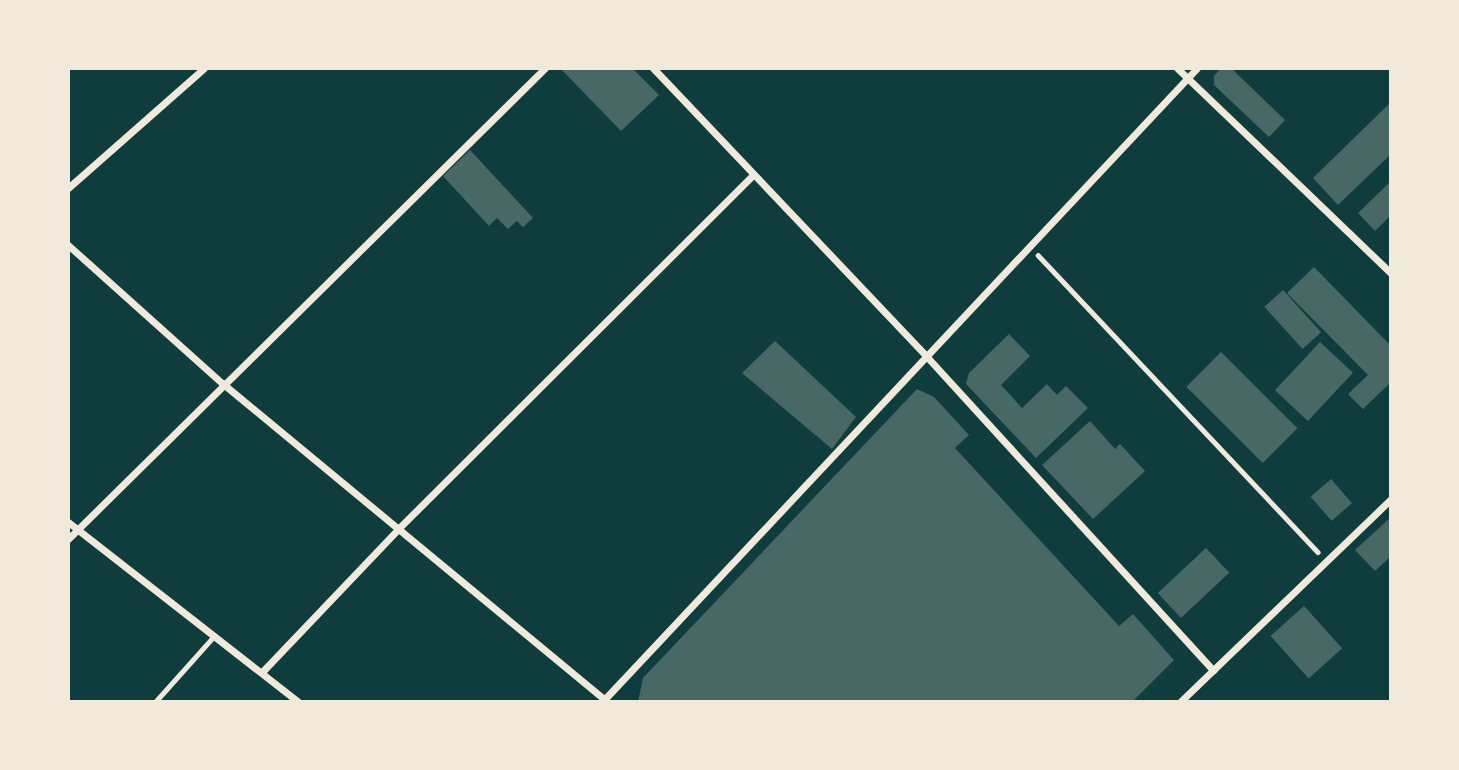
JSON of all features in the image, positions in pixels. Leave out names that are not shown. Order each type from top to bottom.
[{"type":"street","points":[[68,188],[204,68]]},
{"type":"street","points":[[68,539],[222,383],[545,68]]},
{"type":"street","points":[[653,68],[928,358],[1213,670]]},
{"type":"street","points":[[1177,68],[1391,273]]},
{"type":"street","points":[[68,245],[222,383],[605,701],[1197,68]]},
{"type":"street","points":[[262,672],[397,530],[753,175]]},
{"type":"street","points":[[1180,702],[1391,499]]},
{"type":"street","points":[[68,522],[298,702]]},
{"type":"lane","points":[[155,702],[214,636]]},
{"type":"path","points":[[1031,247],[1326,560]]},
{"type":"building","points":[[560,68],[632,68],[659,95],[621,131]]},
{"type":"building","points":[[1221,68],[1231,68],[1285,120],[1269,137],[1214,85],[1214,76]]},
{"type":"building","points":[[1391,102],[1391,154],[1338,205],[1313,178]]},
{"type":"building","points":[[470,150],[533,218],[523,227],[517,221],[508,229],[497,218],[489,226],[443,176]]},
{"type":"building","points":[[1391,181],[1391,215],[1375,231],[1358,213]]},
{"type":"building","points":[[1314,267],[1391,346],[1391,382],[1363,409],[1348,394],[1368,375],[1287,293]]},
{"type":"building","points":[[1283,290],[1321,332],[1303,349],[1264,307]]},
{"type":"building","points":[[1009,334],[1030,356],[1001,385],[1022,408],[1047,384],[1057,395],[1066,386],[1088,408],[1036,458],[966,384],[969,373]]},
{"type":"building","points":[[775,341],[856,417],[832,449],[742,373]]},
{"type":"building","points":[[1320,342],[1353,373],[1308,421],[1275,390]]},
{"type":"building","points":[[1221,352],[1297,428],[1263,463],[1186,387]]},
{"type":"building","points":[[917,389],[934,397],[969,435],[955,448],[1119,626],[1133,614],[1174,660],[1132,702],[638,702],[643,678]]},
{"type":"building","points":[[1090,421],[1115,449],[1120,444],[1145,471],[1093,519],[1042,465]]},
{"type":"building","points":[[1331,479],[1352,503],[1332,521],[1311,497]]},
{"type":"building","points":[[1391,517],[1391,556],[1375,571],[1355,550]]},
{"type":"building","points":[[1206,548],[1229,573],[1181,618],[1158,593]]},
{"type":"building","points":[[1304,606],[1342,648],[1309,678],[1271,636]]}]
